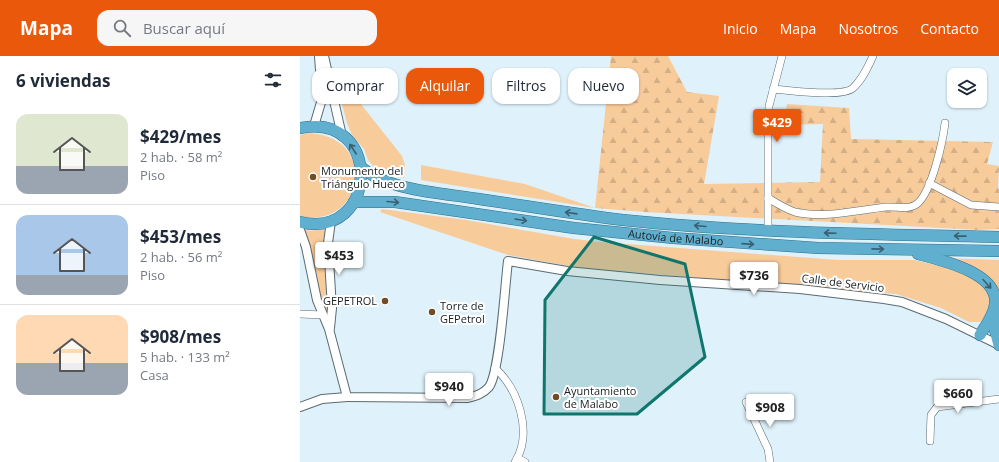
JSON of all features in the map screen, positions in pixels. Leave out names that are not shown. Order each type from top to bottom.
[{"type":"highway","points":[[300,128],[314,126],[329,129],[342,136],[353,146],[361,167],[360,189],[354,202],[344,213],[331,220],[316,224],[300,222]]},
{"type":"highway","name":"Autovía de Malabo","points":[[361,167],[376,177],[410,187],[528,207],[624,220],[829,233],[999,237]]},
{"type":"highway","name":"Autovía de Malabo","points":[[354,202],[395,202],[624,234],[818,248],[999,252]]},
{"type":"highway","points":[[900,250],[956,265],[971,272],[990,285],[994,293],[995,306],[980,335]]},
{"type":"highway","points":[[999,317],[995,330],[999,345]]},
{"type":"street","points":[[314,126],[322,99],[319,56]]},
{"type":"street","points":[[324,56],[342,136]]},
{"type":"street","points":[[768,230],[768,128],[773,89],[782,56]]},
{"type":"street","points":[[773,89],[817,93],[846,91],[852,89],[860,80],[873,56]]},
{"type":"street","points":[[768,198],[795,212],[809,213],[852,213],[889,207],[913,207],[920,202],[929,182],[943,140],[945,123]]},
{"type":"street","points":[[929,182],[971,205],[999,207]]},
{"type":"street","points":[[329,329],[332,308],[328,243],[331,220]]},
{"type":"street","points":[[300,230],[306,246],[313,286],[329,329],[347,397]]},
{"type":"street","name":"Calle de Servicio","points":[[495,368],[508,261],[567,271],[660,280],[800,289],[902,302],[930,312],[999,345]]},
{"type":"street","points":[[300,314],[323,315]]},
{"type":"street","points":[[300,407],[322,400],[347,397],[474,396],[481,394],[490,386],[495,368],[509,382],[517,401],[524,437],[523,447],[516,460],[525,462]]},
{"type":"street","points":[[930,441],[931,415],[937,407],[999,399]]},
{"type":"street","points":[[746,402],[768,449],[770,462]]},
{"type":"highlighted area","points":[[594,237],[685,264],[705,357],[637,414],[544,414],[545,300]]},
{"type":"green space","points":[[611,56],[668,56],[687,92],[719,96],[704,184],[820,182],[823,124],[783,125],[787,104],[849,108],[851,139],[993,142],[987,164],[999,166],[999,229],[979,230],[595,208],[606,104],[639,104],[639,68],[610,68]]},
{"type":"green space","points":[[342,104],[361,104],[402,156],[405,165],[404,178],[375,168],[368,160],[364,149],[352,135]]},
{"type":"green space","points":[[308,133],[331,138],[346,149],[354,164],[355,181],[350,197],[338,209],[322,217],[300,216],[300,135]]},
{"type":"green space","points":[[421,165],[525,184],[595,208],[421,180]]},
{"type":"green space","points":[[382,209],[466,220],[574,239],[601,242],[838,260],[914,260],[952,269],[970,277],[984,287],[990,297],[989,313],[980,322],[969,322],[941,308],[896,294],[579,268],[508,255],[380,212]]},
{"type":"green space","points":[[302,228],[309,231],[329,228],[324,237],[330,307],[328,317],[322,304]]},
{"type":"green space","points":[[939,258],[999,260],[999,312],[990,328],[998,293]]},
{"type":"place","name":"Monumento del Triángulo Hueco","points":[[313,177]]},
{"type":"place","name":"GEPETROL","points":[[385,301]]},
{"type":"place","name":"Torre de GEPetrol","points":[[432,312]]},
{"type":"place","name":"Ayuntamiento de Malabo","points":[[556,397]]}]
